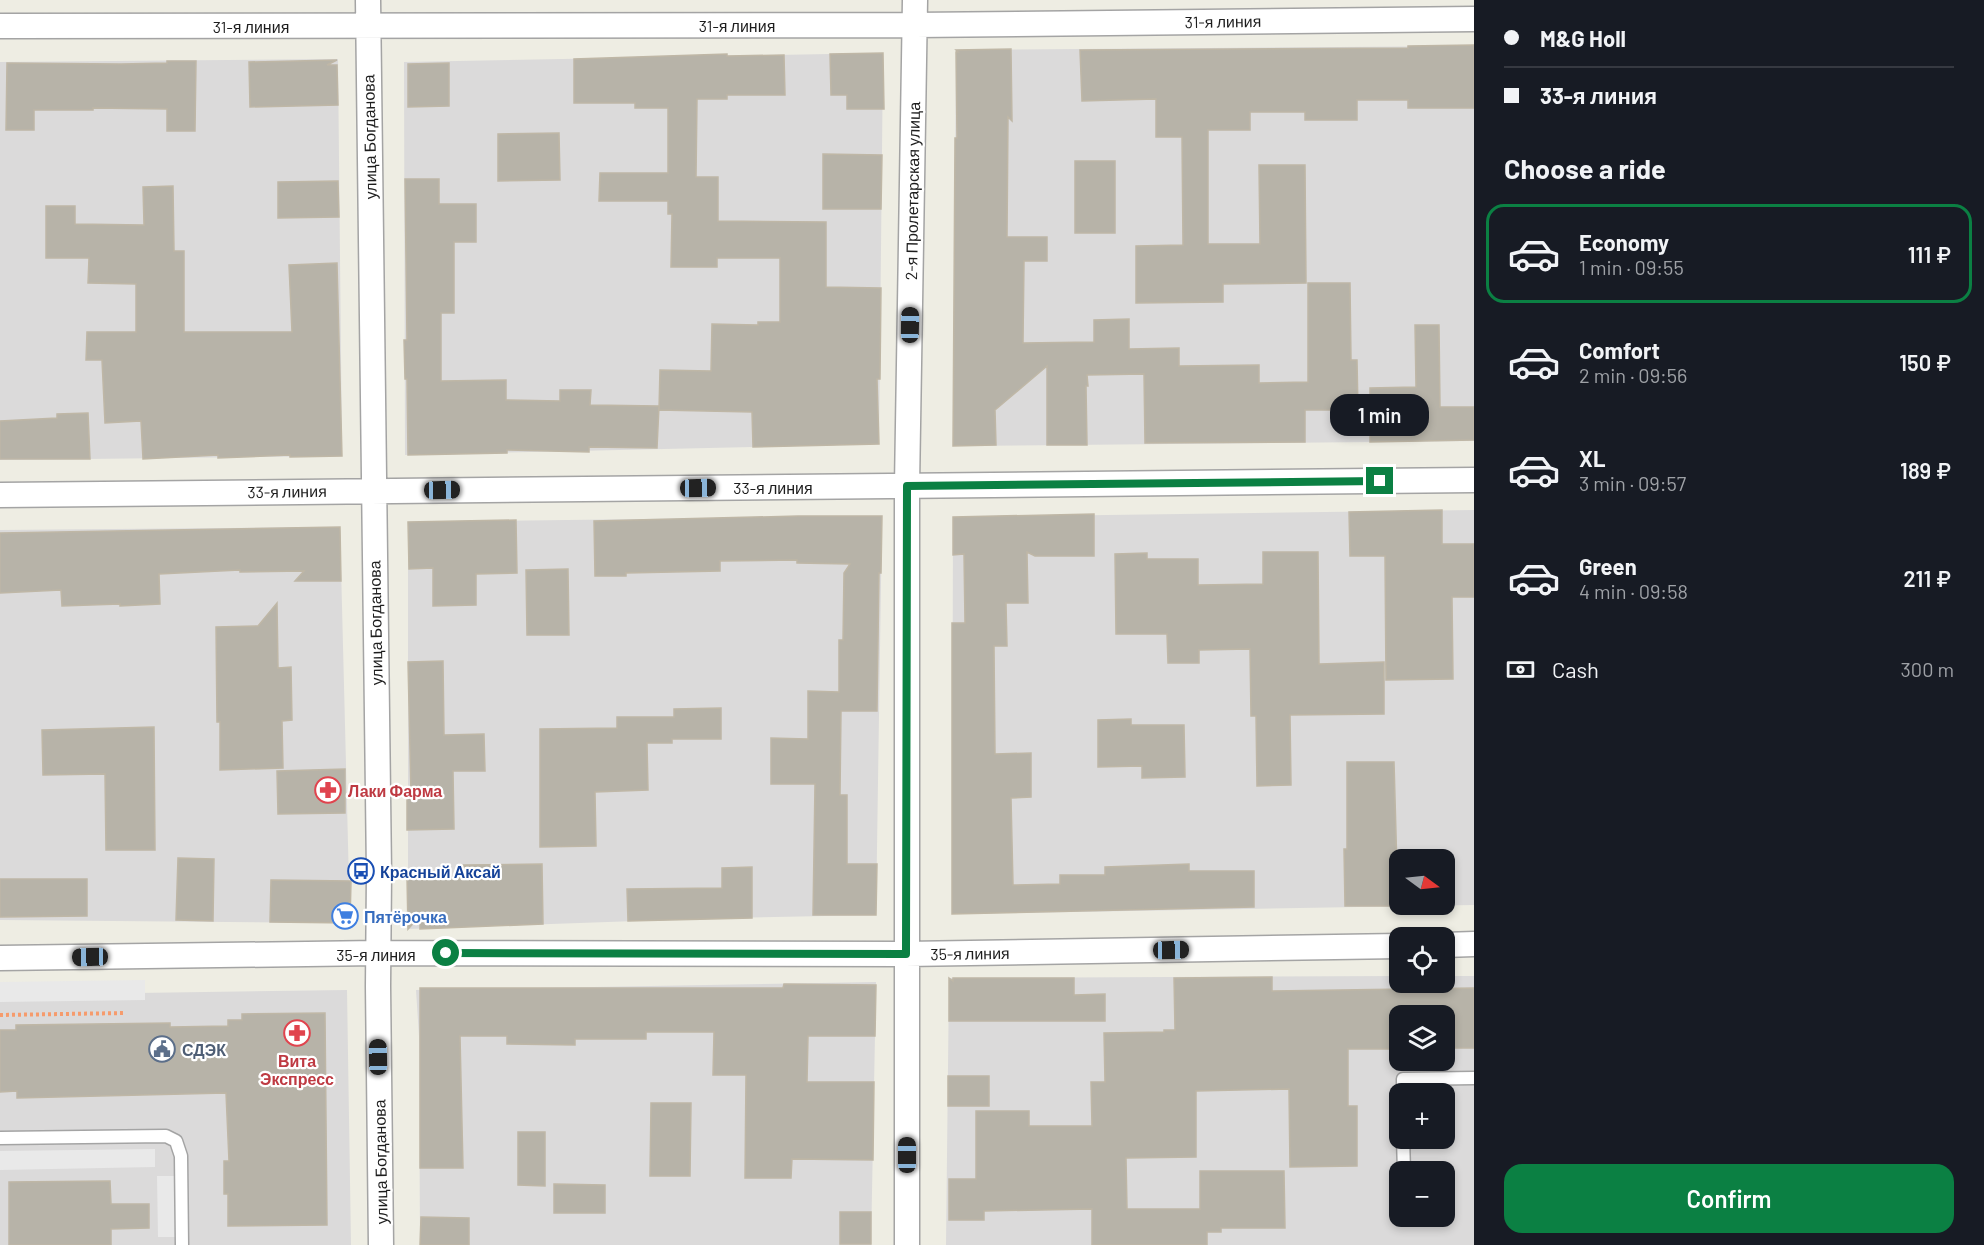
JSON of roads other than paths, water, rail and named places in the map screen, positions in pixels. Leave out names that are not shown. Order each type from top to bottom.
[{"type":"street","name":"улица Богданова","points":[[368,0],[379,874],[377,953],[381,1245]]},
{"type":"street","name":"2-я Пролетарская улица","points":[[907,1245],[907,486],[915,0]]},
{"type":"street","name":"31-я линия","points":[[0,26],[915,25],[1474,19]]},
{"type":"street","name":"33-я линия","points":[[0,495],[1474,480]]},
{"type":"street","points":[[1455,945],[1474,944]]},
{"type":"street","name":"35-я линия","points":[[0,958],[377,953],[906,954],[1389,946]]},
{"type":"lane","points":[[1403,1083],[1403,1079],[1474,1078]]},
{"type":"lane","points":[[0,1138],[166,1136],[176,1141],[181,1156],[182,1245]]},
{"type":"place","name":"Лаки Фарма","points":[[328,790]]},
{"type":"place","name":"Красный Аксай","points":[[361,871]]},
{"type":"place","name":"Пятёрочка","points":[[345,916]]},
{"type":"place","name":"Вита Экспресс","points":[[297,1033]]},
{"type":"place","name":"СДЭК","points":[[162,1049]]}]
